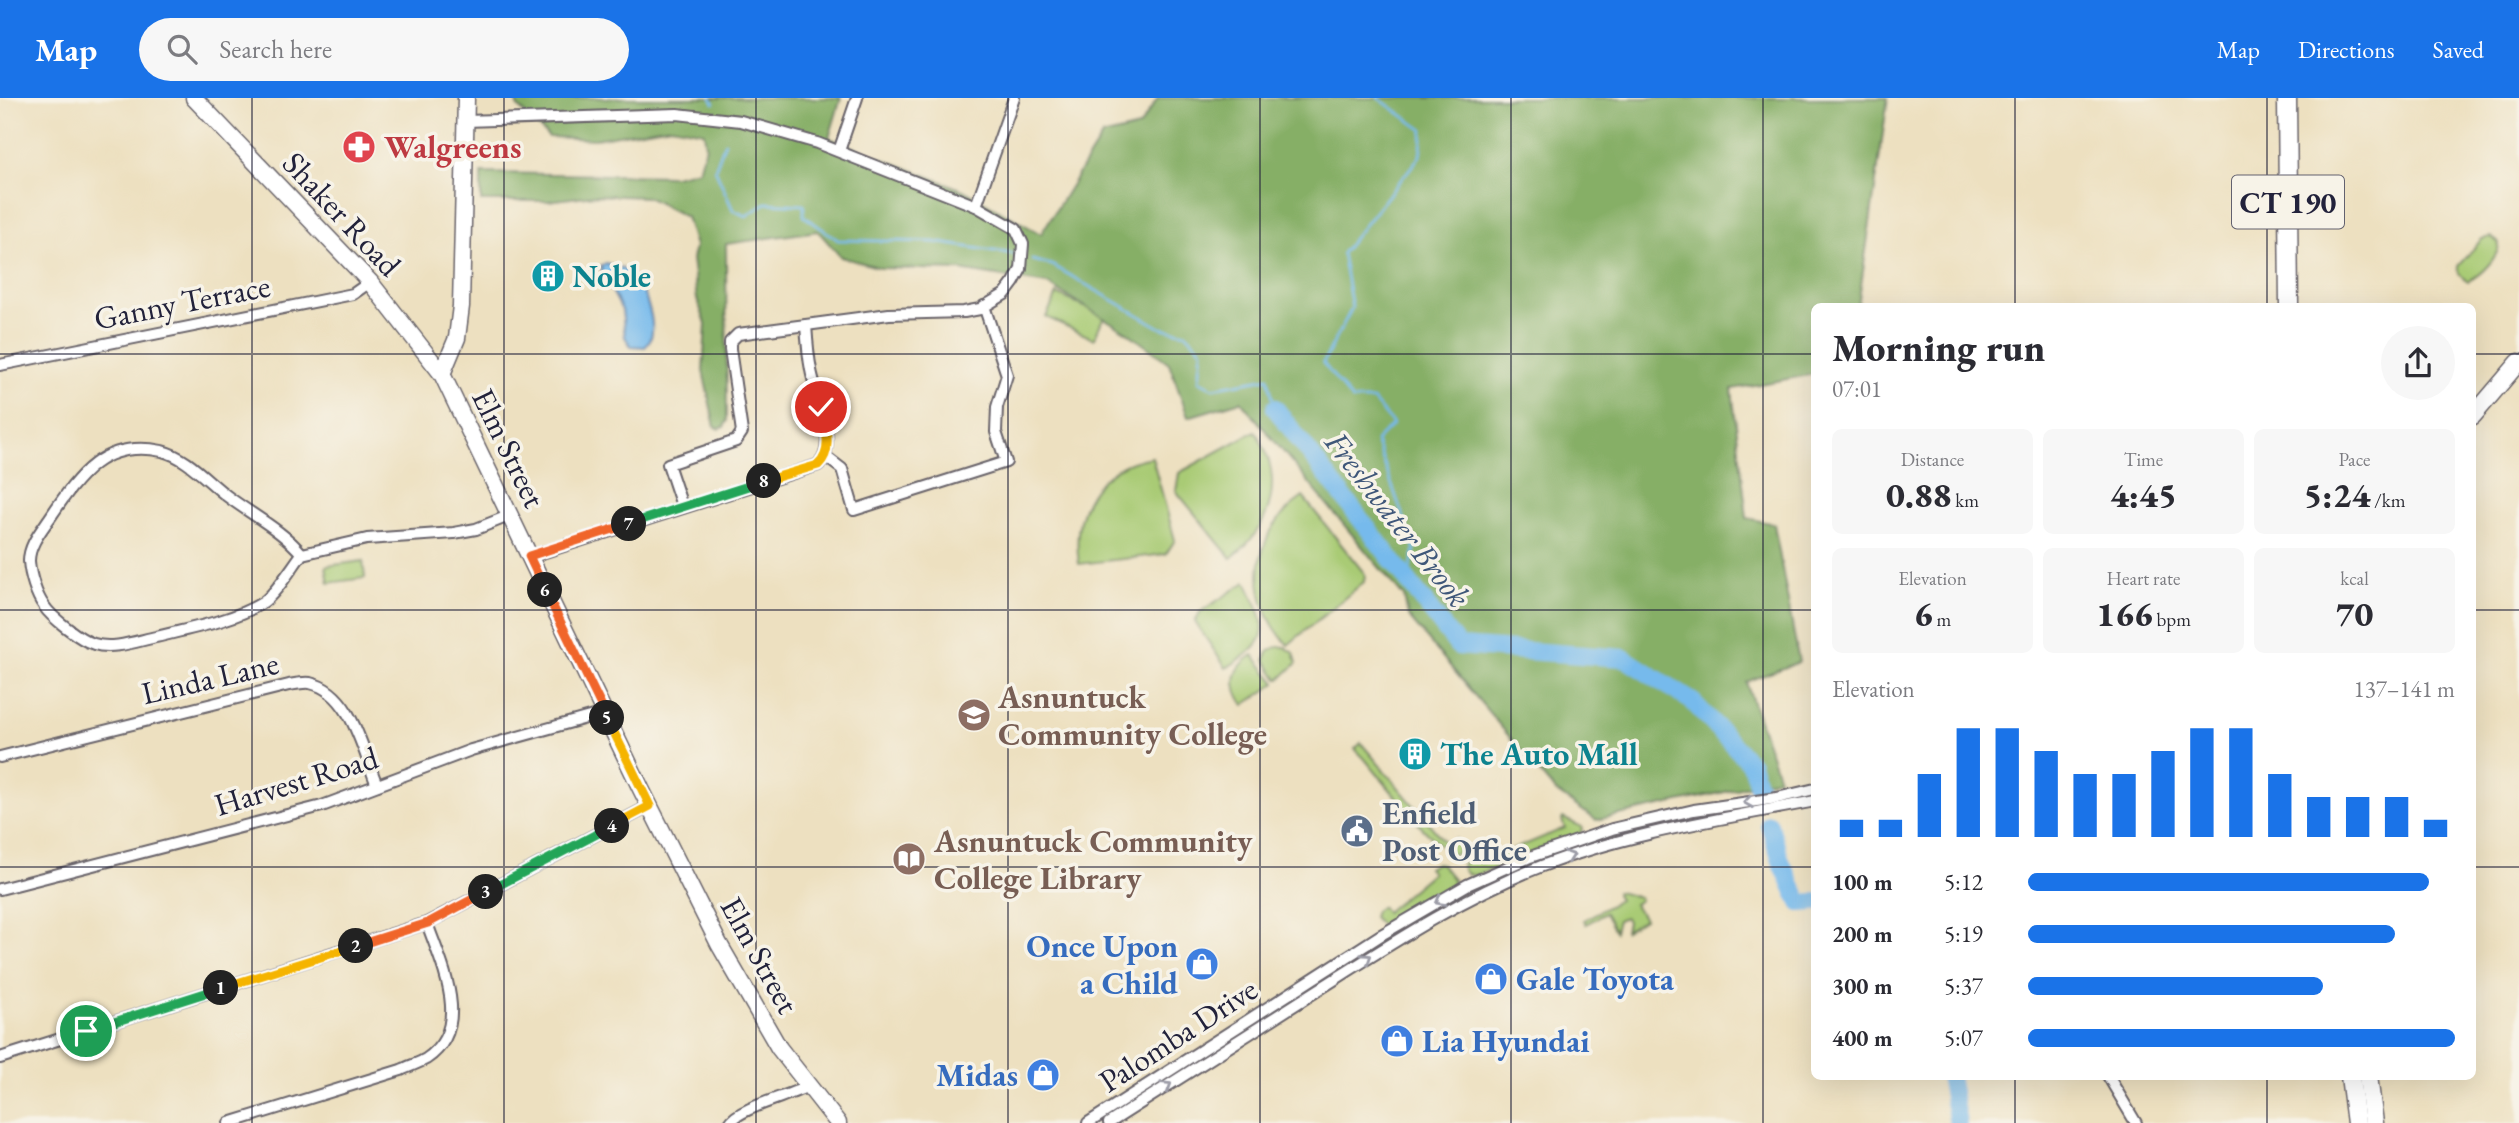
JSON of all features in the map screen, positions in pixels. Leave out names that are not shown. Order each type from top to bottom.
[{"type":"main road","name":"Shaker Road","points":[[194,98],[370,282],[442,374]]},
{"type":"main road","name":"Elm Street","points":[[466,98],[461,306],[457,338],[442,374],[604,713],[731,965],[779,1048],[838,1123]]},
{"type":"main road","name":"CT 190","points":[[2287,98],[2289,303]]},
{"type":"main road","points":[[2476,412],[2519,362]]},
{"type":"main road","points":[[2351,1080],[2356,1123]]},
{"type":"main road","points":[[2369,1080],[2374,1123]]},
{"type":"street","points":[[839,151],[857,98]]},
{"type":"street","points":[[976,206],[1014,98]]},
{"type":"street","points":[[466,121],[677,114],[741,121],[817,142],[976,206],[1016,229],[1023,244],[1021,269],[1005,293],[984,306],[964,312],[889,313],[738,334],[733,338],[730,349],[742,432],[736,441],[668,464],[682,506]]},
{"type":"street","name":"Ganny Terrace","points":[[0,365],[354,294],[370,282]]},
{"type":"street","points":[[825,456],[842,469],[854,510],[1006,462],[996,432],[997,407],[1007,375],[984,306]]},
{"type":"street","points":[[529,556],[818,465],[825,456],[826,430],[811,371],[806,325]]},
{"type":"street","points":[[302,554],[291,541],[227,496],[181,458],[162,452],[126,449],[92,464],[68,491],[37,538],[29,562],[45,609],[76,635],[94,645],[125,645],[215,622],[264,602],[302,554],[367,539],[476,529],[511,515]]},
{"type":"street","name":"Linda Lane","points":[[0,757],[309,682],[326,690],[341,704],[351,719],[377,785]]},
{"type":"street","name":"Harvest Road","points":[[0,889],[322,806],[471,750],[604,713]]},
{"type":"street","name":"Palomba Drive","points":[[1088,1123],[1381,935],[1467,885],[1530,857],[1601,833],[1694,810],[1777,798],[1811,796]]},
{"type":"street","name":"Palomba Drive","points":[[1110,1123],[1401,937],[1475,896],[1542,866],[1605,845],[1655,831],[1811,796]]},
{"type":"street","points":[[0,1058],[428,923],[650,806]]},
{"type":"street","points":[[1601,833],[1605,845]]},
{"type":"street","points":[[1467,885],[1475,896]]},
{"type":"street","points":[[229,1123],[401,1069],[427,1058],[441,1043],[451,1023],[451,994],[428,923]]},
{"type":"street","name":"Palomba Drive","points":[[1295,990],[1310,996]]},
{"type":"street","points":[[2110,1080],[2136,1123]]},
{"type":"street","points":[[730,1123],[737,1114],[792,1095],[808,1086]]},
{"type":"green space","points":[[517,98],[841,98],[829,138],[963,190],[1041,234],[1102,136],[1139,127],[1158,98],[1888,98],[1858,303],[1811,303],[1811,375],[1732,389],[1747,518],[1774,524],[1799,662],[1746,682],[1779,778],[1596,820],[1555,791],[1408,616],[1404,597],[1241,401],[1188,417],[1169,363],[1127,332],[1047,284],[959,270],[881,268],[841,257],[818,231],[726,244],[727,421],[724,427],[715,427],[703,371],[706,324],[697,299],[692,259],[695,246],[686,217],[647,197],[594,195],[548,201],[481,201],[481,173],[674,176],[699,170],[706,146],[704,132],[671,126],[595,139],[549,137],[517,106]]},
{"type":"green space","points":[[2491,237],[2499,243],[2493,260],[2468,281],[2459,273],[2458,266],[2482,239]]},
{"type":"green space","points":[[1057,294],[1104,316],[1094,339],[1046,317]]},
{"type":"green space","points":[[1255,431],[1270,466],[1270,499],[1257,531],[1231,558],[1176,491],[1179,473]]},
{"type":"green space","points":[[1152,457],[1175,540],[1166,554],[1079,564],[1079,526],[1092,494],[1102,481],[1116,470]]},
{"type":"green space","points":[[1303,497],[1365,574],[1364,582],[1288,645],[1274,627],[1265,608],[1260,587],[1260,567],[1272,529],[1285,512]]},
{"type":"green space","points":[[363,561],[365,578],[329,583],[326,566]]},
{"type":"green space","points":[[1246,582],[1259,612],[1263,632],[1253,649],[1226,668],[1195,622],[1200,612]]},
{"type":"green space","points":[[1285,647],[1294,653],[1297,663],[1278,679],[1265,660],[1272,649]]},
{"type":"green space","points":[[1253,655],[1276,683],[1244,705],[1237,691],[1235,678],[1241,666]]},
{"type":"green space","points":[[1361,743],[1447,845],[1455,839],[1460,848],[1457,853],[1450,855],[1422,828],[1355,749]]},
{"type":"green space","points":[[1563,818],[1582,827],[1581,833],[1476,875],[1465,872],[1462,865],[1467,859],[1479,857],[1481,863],[1565,828]]},
{"type":"green space","points":[[1436,863],[1441,864],[1454,880],[1452,887],[1388,925],[1381,925],[1373,917],[1375,911],[1381,907],[1386,912],[1432,873],[1428,868]]},
{"type":"green space","points":[[1617,892],[1639,897],[1640,900],[1634,904],[1644,919],[1625,931],[1625,917],[1618,920],[1615,931],[1605,913],[1586,924],[1584,920],[1619,900]]},
{"type":"water","points":[[606,263],[631,274],[646,299],[652,331],[645,347],[631,346],[625,337],[622,310],[602,272],[601,266]]},
{"type":"waterway","name":"Freshwater Brook","points":[[711,98],[714,103]]},
{"type":"waterway","points":[[1378,98],[1423,130],[1420,156],[1342,253],[1352,308],[1323,363],[1352,400],[1373,400],[1393,424],[1376,441],[1415,549],[1407,582]]},
{"type":"waterway","name":"Freshwater Brook","points":[[725,142],[715,169],[733,210],[746,216],[766,203],[804,205],[804,216],[838,240],[934,242],[1014,254]]},
{"type":"waterway","name":"Freshwater Brook","points":[[1032,260],[1052,265],[1161,328],[1186,333],[1202,350],[1199,381],[1213,388],[1268,378],[1275,408]]},
{"type":"waterway","name":"Freshwater Brook","points":[[1275,408],[1458,646],[1624,658],[1693,702],[1751,764],[1758,786]]},
{"type":"waterway","name":"Freshwater Brook","points":[[1769,824],[1781,861],[1800,903],[1811,902]]},
{"type":"waterway","name":"Freshwater Brook","points":[[1950,1080],[1958,1123]]},
{"type":"place","name":"Walgreens","points":[[359,147]]},
{"type":"place","name":"Noble","points":[[548,276]]},
{"type":"place","name":"Asnuntuck Community College","points":[[974,715]]},
{"type":"place","name":"The Auto Mall","points":[[1415,754]]},
{"type":"place","name":"Enfield Post Office","points":[[1357,831]]},
{"type":"place","name":"Asnuntuck Community College Library","points":[[909,859]]},
{"type":"place","name":"Once Upon a Child","points":[[1202,964]]},
{"type":"place","name":"Gale Toyota","points":[[1491,979]]},
{"type":"place","name":"Lia Hyundai","points":[[1397,1041]]},
{"type":"place","name":"Midas","points":[[1043,1075]]},
{"type":"route","points":[[86,1031],[428,923],[650,806],[529,556],[818,465],[826,450],[826,430],[821,407]]}]
